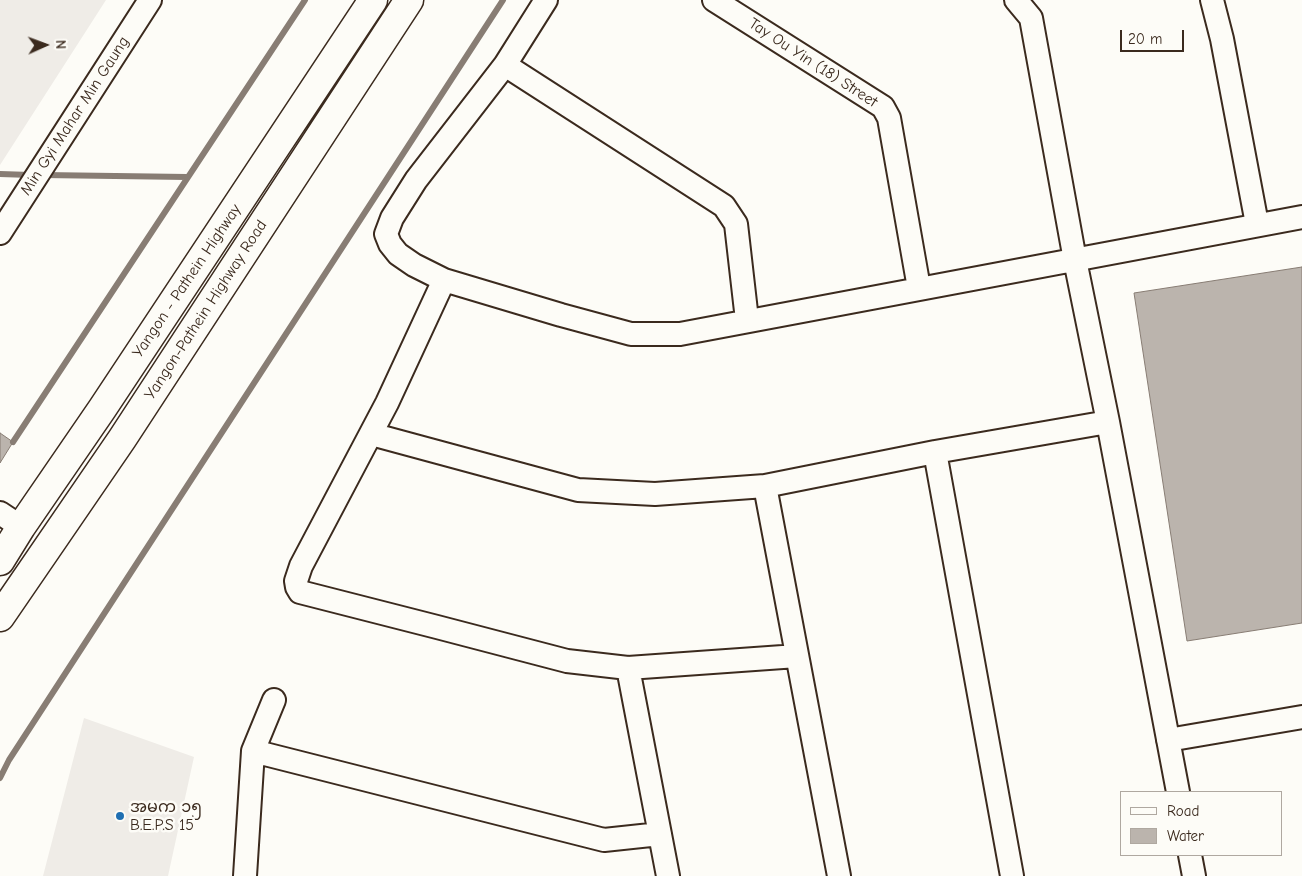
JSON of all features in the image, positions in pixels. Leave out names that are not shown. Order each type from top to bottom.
[{"type":"main road","name":"Yangon - Pathein Highway","points":[[0,561],[8,518],[108,401],[373,0]]},
{"type":"main road","name":"Yangon-Pathein Highway Road","points":[[0,617],[127,431],[408,0]]},
{"type":"street","name":"Min Gyi Mahar Min Gaung","points":[[0,233],[150,0]]},
{"type":"street","points":[[546,0],[505,65],[416,180],[392,218],[386,234],[390,244],[398,254],[414,265],[444,280],[631,334],[680,334],[1302,216]]},
{"type":"street","name":"Tay Ou Yin (18) Street","points":[[714,0],[883,107],[889,118],[919,288]]},
{"type":"street","points":[[1016,0],[1031,18],[1075,260],[1108,422],[1178,791]]},
{"type":"street","points":[[1212,0],[1222,40],[1257,224]]},
{"type":"street","points":[[505,65],[724,206],[736,224],[747,320]]},
{"type":"street","points":[[444,280],[387,403],[301,566],[296,581],[300,592],[567,661],[628,668],[797,656]]},
{"type":"street","points":[[371,434],[578,490],[655,494],[765,486],[935,452],[1108,422]]},
{"type":"street","points":[[935,452],[1012,876]]},
{"type":"street","points":[[765,486],[839,876]]},
{"type":"street","points":[[628,668],[668,876]]},
{"type":"street","points":[[245,876],[253,751],[274,700]]},
{"type":"street","points":[[1168,740],[1302,717]]},
{"type":"street","points":[[253,751],[604,840],[660,834]]},
{"type":"street","points":[[1190,856],[1194,876]]},
{"type":"shaded area","points":[[0,0],[106,0],[0,165]]},
{"type":"shaded area","name":"အမက ၁၅ B.E.P.S 15","points":[[84,718],[194,757],[168,876],[43,876]]},
{"type":"water","points":[[1302,267],[1302,623],[1187,641],[1134,293]]},
{"type":"water","points":[[0,433],[13,442],[0,463]]},
{"type":"waterway","points":[[13,442],[305,0]]},
{"type":"waterway","points":[[0,778],[9,760],[503,0]]},
{"type":"waterway","points":[[0,174],[31,175]]},
{"type":"waterway","points":[[43,175],[187,177]]},
{"type":"place","name":"အမက ၁၅ B.E.P.S 15","points":[[120,816]]}]
